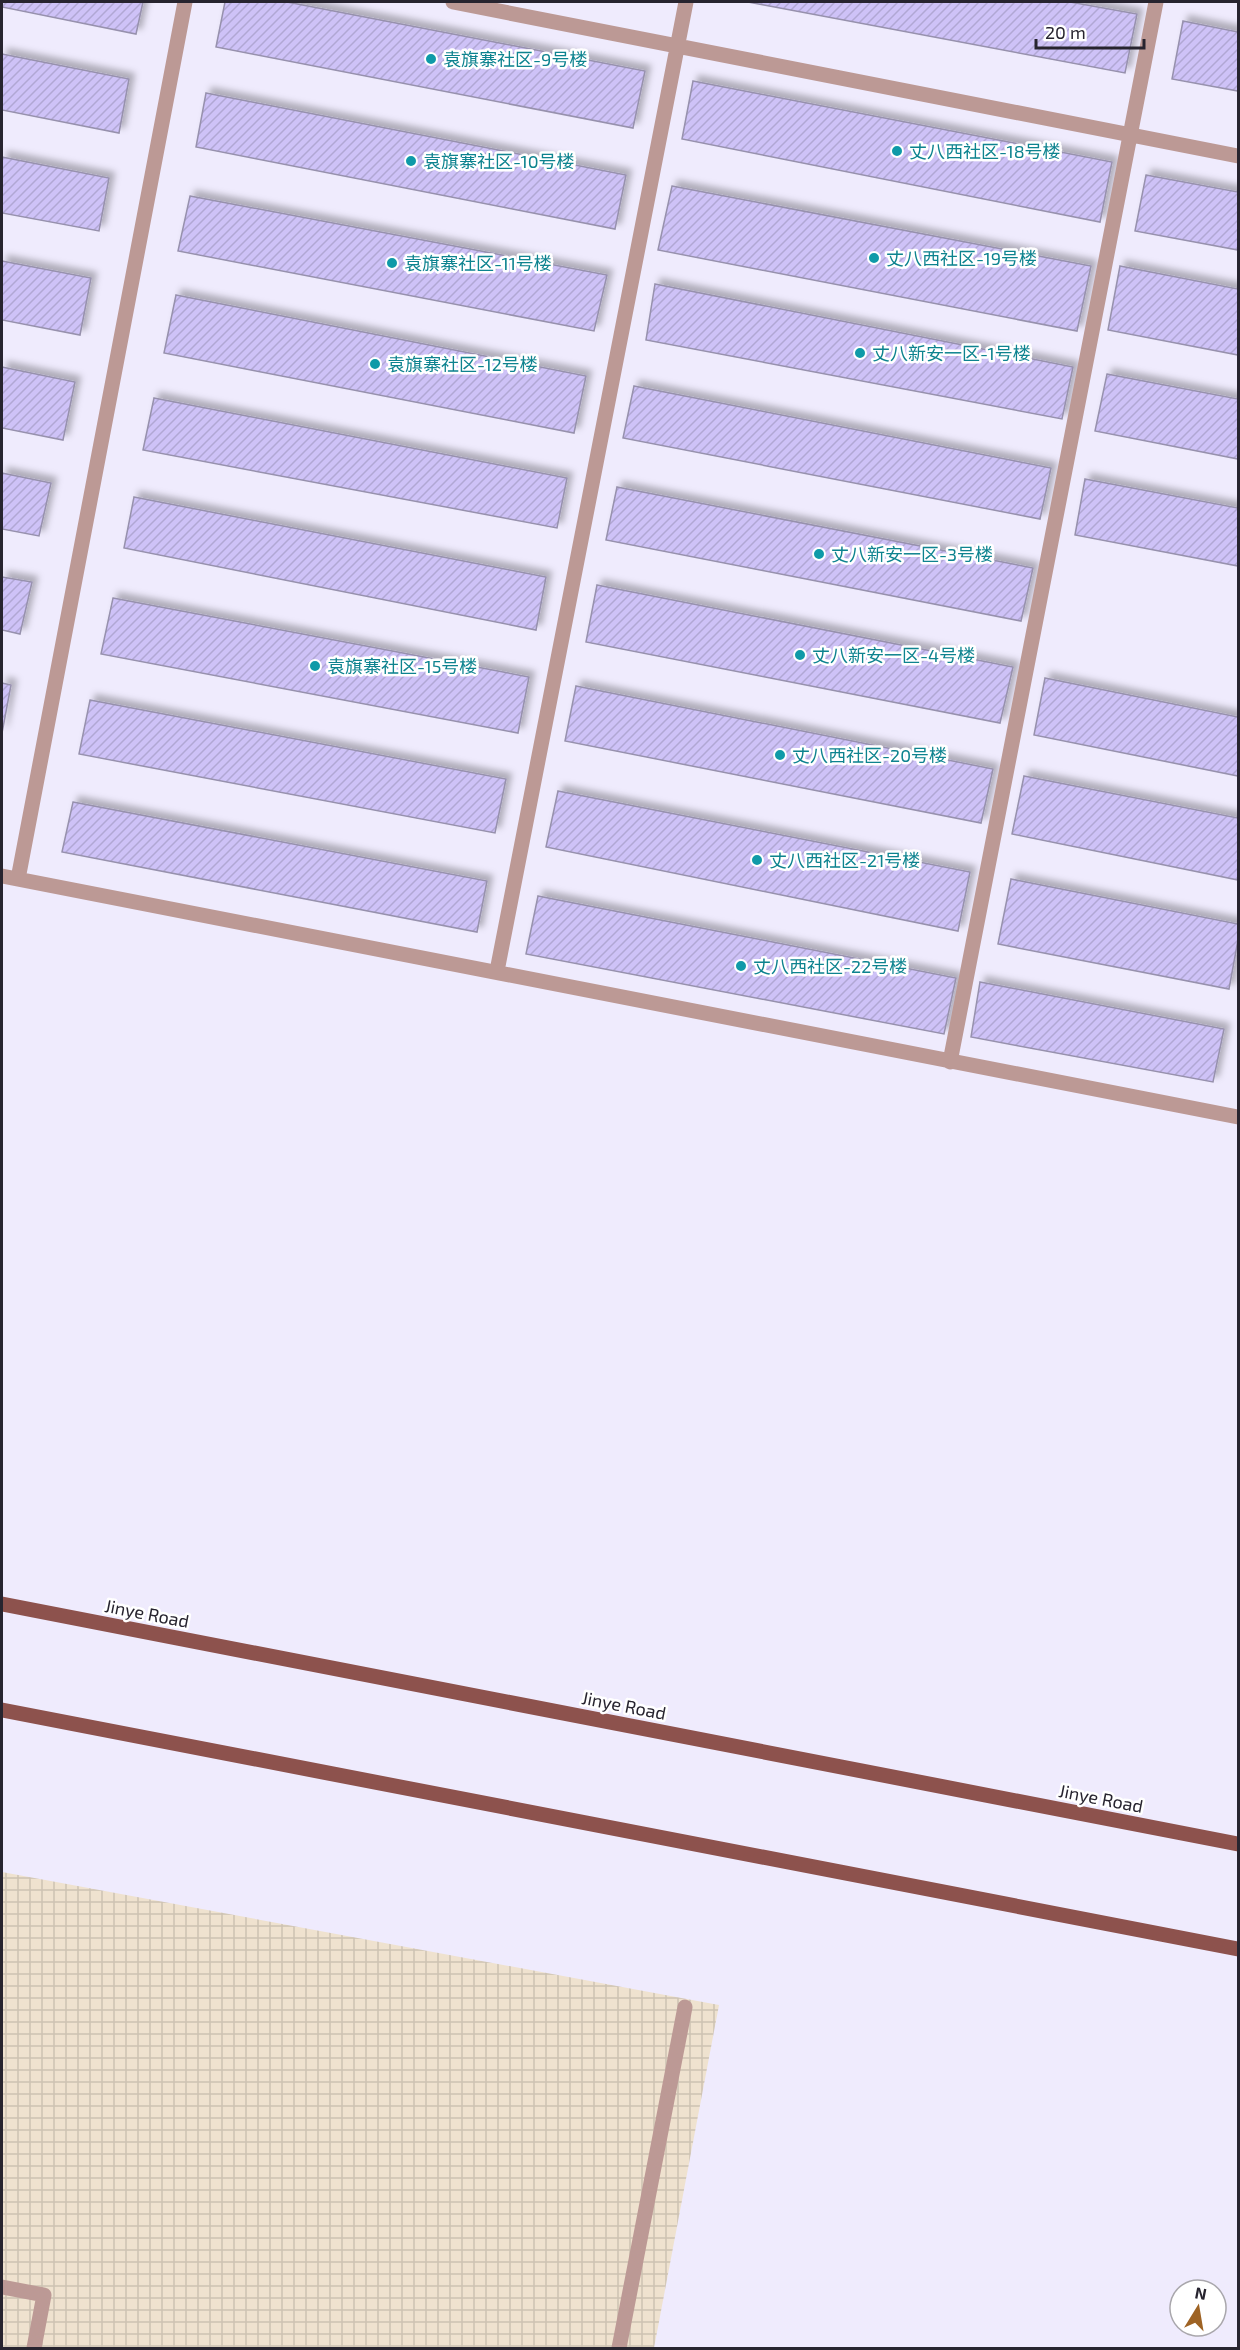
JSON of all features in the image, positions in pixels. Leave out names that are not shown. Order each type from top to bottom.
[{"type":"main road","name":"Jinye Road","points":[[2,1604],[1239,1844]]},
{"type":"main road","points":[[2,1710],[1239,1949]]},
{"type":"street","points":[[18,879],[184,2]]},
{"type":"street","points":[[453,2],[678,44],[1239,156]]},
{"type":"street","points":[[497,971],[686,2]]},
{"type":"street","points":[[950,1062],[1156,2]]},
{"type":"street","points":[[2,876],[1239,1117]]},
{"type":"street","points":[[619,2349],[685,2007]]},
{"type":"street","points":[[2,2287],[44,2295],[34,2349]]},
{"type":"shaded area","points":[[2,1872],[719,2005],[654,2348],[2,2348]]},
{"type":"building","points":[[2,2],[143,2],[136,34],[2,7]]},
{"type":"building","name":"袁旗寨社区-9号楼","points":[[225,2],[287,2],[645,71],[633,128],[216,47]]},
{"type":"building","points":[[748,2],[1070,2],[1137,14],[1125,73]]},
{"type":"building","points":[[1183,21],[1238,32],[1238,91],[1172,79]]},
{"type":"building","points":[[2,54],[129,79],[119,133],[2,110]]},
{"type":"building","name":"丈八西社区-18号楼","points":[[693,81],[1112,162],[1100,222],[682,139]]},
{"type":"building","name":"袁旗寨社区-10号楼","points":[[206,93],[626,175],[615,229],[196,147]]},
{"type":"building","points":[[2,157],[109,178],[99,231],[2,213]]},
{"type":"building","points":[[1146,175],[1238,192],[1238,250],[1135,231]]},
{"type":"building","name":"丈八西社区-19号楼","points":[[672,186],[1091,266],[1077,331],[658,250]]},
{"type":"building","name":"袁旗寨社区-11号楼","points":[[190,196],[607,275],[594,331],[178,251]]},
{"type":"building","points":[[2,261],[91,278],[80,335],[2,320]]},
{"type":"building","points":[[1120,266],[1238,289],[1238,355],[1108,330]]},
{"type":"building","name":"丈八新安一区-1号楼","points":[[655,284],[1073,367],[1062,419],[646,340]]},
{"type":"building","name":"袁旗寨社区-12号楼","points":[[176,295],[586,376],[574,433],[164,353]]},
{"type":"building","points":[[2,367],[75,382],[63,440],[2,428]]},
{"type":"building","points":[[1107,374],[1238,399],[1238,459],[1095,431]]},
{"type":"building","points":[[634,386],[1051,468],[1040,519],[623,438]]},
{"type":"building","points":[[154,398],[567,478],[557,528],[143,450]]},
{"type":"building","points":[[2,473],[51,483],[39,536],[2,529]]},
{"type":"building","points":[[1085,479],[1238,508],[1238,566],[1075,535]]},
{"type":"building","name":"丈八新安一区-3号楼","points":[[617,487],[1033,568],[1021,621],[606,540]]},
{"type":"building","points":[[134,497],[546,577],[536,630],[124,548]]},
{"type":"building","points":[[2,577],[32,582],[20,634],[2,630]]},
{"type":"building","name":"丈八新安一区-4号楼","points":[[597,585],[1013,667],[1000,723],[586,642]]},
{"type":"building","name":"袁旗寨社区-15号楼","points":[[113,598],[529,677],[518,733],[101,654]]},
{"type":"building","points":[[1045,678],[1238,717],[1238,776],[1034,735]]},
{"type":"building","points":[[2,683],[11,685],[2,733]]},
{"type":"building","name":"丈八西社区-20号楼","points":[[576,686],[993,769],[981,823],[565,741]]},
{"type":"building","points":[[90,700],[506,779],[495,833],[79,754]]},
{"type":"building","points":[[1024,776],[1238,818],[1238,880],[1012,834]]},
{"type":"building","name":"丈八西社区-21号楼","points":[[558,791],[970,872],[958,931],[546,847]]},
{"type":"building","points":[[73,802],[487,881],[477,932],[62,852]]},
{"type":"building","points":[[1011,879],[1238,924],[1238,940],[1229,989],[998,944]]},
{"type":"building","name":"丈八西社区-22号楼","points":[[538,896],[956,978],[944,1034],[526,954]]},
{"type":"building","points":[[980,982],[1224,1029],[1213,1082],[971,1037]]},
{"type":"place","name":"袁旗寨社区-9号楼","points":[[431,59]]},
{"type":"place","name":"丈八西社区-18号楼","points":[[897,151]]},
{"type":"place","name":"袁旗寨社区-10号楼","points":[[411,161]]},
{"type":"place","name":"丈八西社区-19号楼","points":[[874,258]]},
{"type":"place","name":"袁旗寨社区-11号楼","points":[[392,263]]},
{"type":"place","name":"丈八新安一区-1号楼","points":[[860,353]]},
{"type":"place","name":"袁旗寨社区-12号楼","points":[[375,364]]},
{"type":"place","name":"丈八新安一区-3号楼","points":[[819,554]]},
{"type":"place","name":"丈八新安一区-4号楼","points":[[800,655]]},
{"type":"place","name":"袁旗寨社区-15号楼","points":[[315,666]]},
{"type":"place","name":"丈八西社区-20号楼","points":[[780,755]]},
{"type":"place","name":"丈八西社区-21号楼","points":[[757,860]]},
{"type":"place","name":"丈八西社区-22号楼","points":[[741,966]]}]
